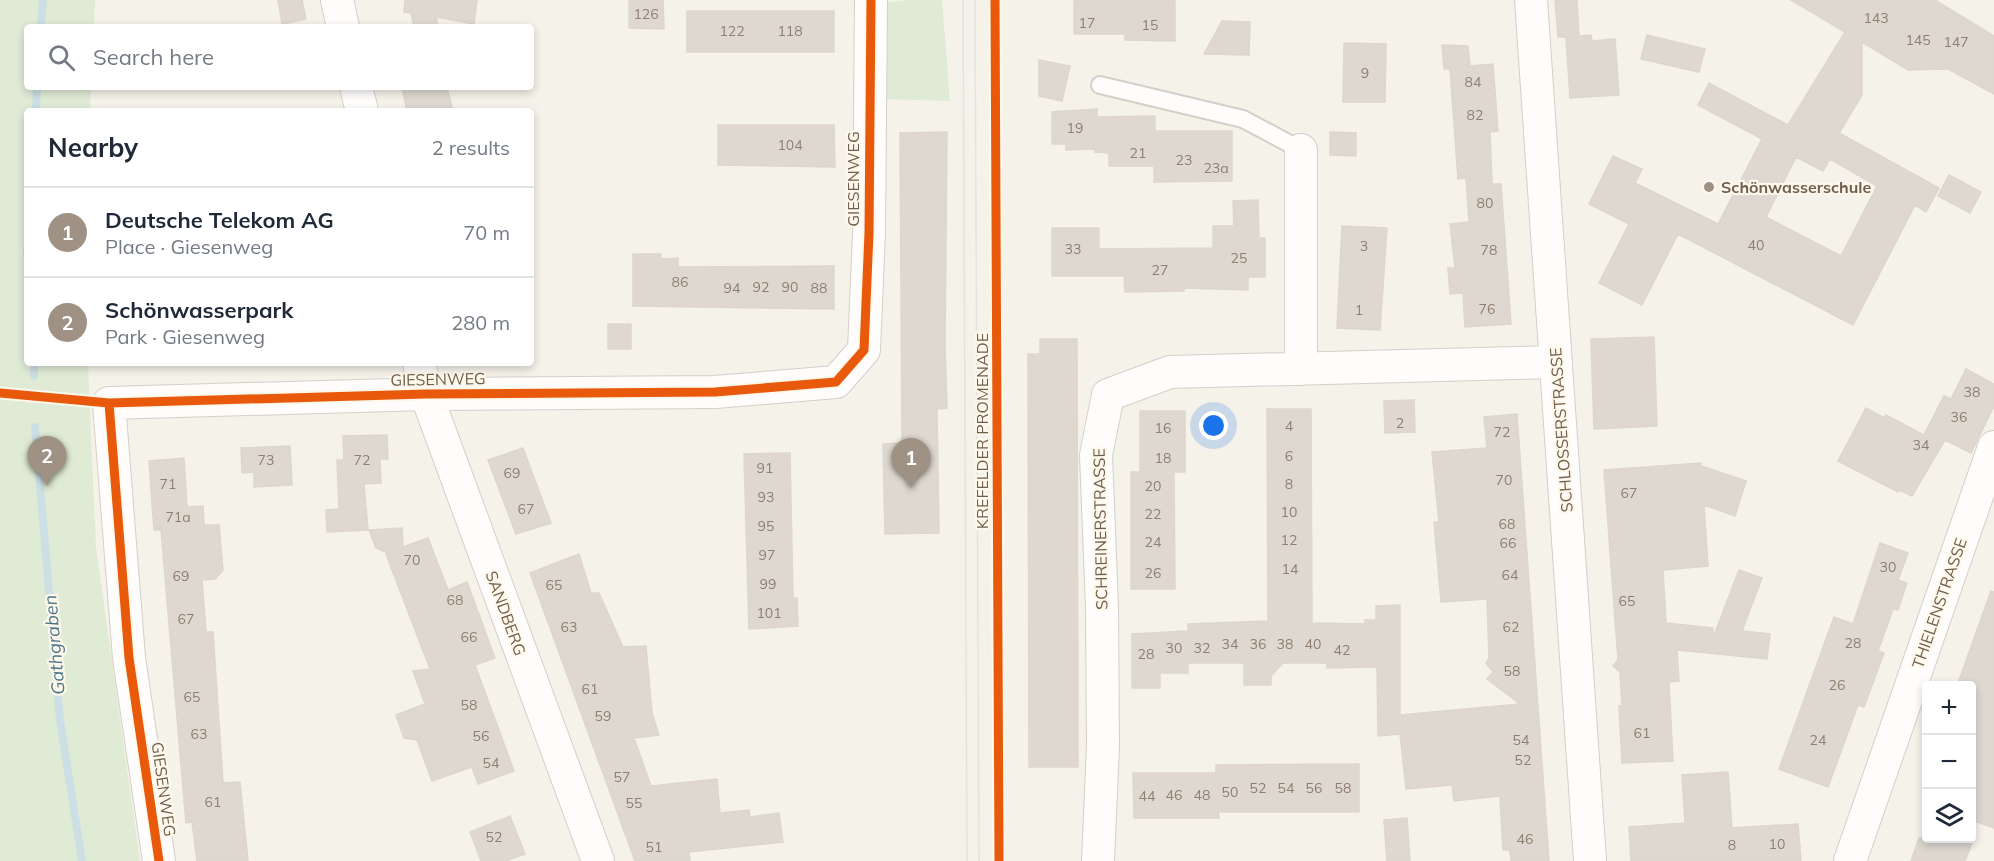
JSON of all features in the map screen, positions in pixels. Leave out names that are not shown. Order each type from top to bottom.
[{"type":"street","points":[[337,0],[342,24]]},
{"type":"street","name":"GIESENWEG","points":[[159,861],[129,658],[109,403],[426,394],[715,392],[836,382],[864,350],[869,233],[871,0]]},
{"type":"street","name":"SCHLOSSERSTRASSE","points":[[1531,0],[1590,861]]},
{"type":"street","points":[[358,90],[361,108]]},
{"type":"street","points":[[1300,150],[1301,369]]},
{"type":"street","name":"SCHREINERSTRASSE","points":[[1098,861],[1103,735],[1102,607],[1096,455],[1108,395],[1170,372],[1556,362]]},
{"type":"street","name":"SANDBERG","points":[[420,366],[426,394],[598,861]]},
{"type":"street","name":"THIELENSTRASSE","points":[[1850,861],[1994,447]]},
{"type":"lane","points":[[1100,85],[1243,119],[1300,150]]},
{"type":"green space","points":[[0,0],[95,0],[94,24],[24,24],[24,90],[91,90],[90,108],[24,108],[24,366],[88,366],[96,547],[140,861],[0,861]]},
{"type":"green space","points":[[942,0],[950,101],[875,99],[876,3]]},
{"type":"building","points":[[278,0],[302,0],[306,19],[282,24]]},
{"type":"building","points":[[405,0],[477,0],[474,24],[436,17],[437,24],[413,24],[411,13],[404,12]]},
{"type":"building","points":[[629,0],[663,0],[664,29],[629,28]]},
{"type":"building","points":[[1074,0],[1175,1],[1175,41],[1125,40],[1125,34],[1074,34]]},
{"type":"building","points":[[1555,0],[1577,0],[1579,36],[1591,35],[1592,41],[1615,39],[1619,95],[1570,98],[1566,37],[1558,37]]},
{"type":"building","points":[[1791,0],[1935,0],[1994,36],[1994,94],[1948,69],[1908,70],[1862,42],[1862,95],[1839,133],[1939,188],[1926,212],[1915,205],[1853,325],[1678,234],[1642,305],[1599,283],[1629,224],[1589,204],[1613,156],[1642,169],[1635,183],[1718,224],[1762,139],[1698,105],[1709,83],[1788,125],[1845,32]],"holes":[[[1796,157],[1823,171],[1830,159],[1877,186],[1841,256],[1766,217]]]},
{"type":"building","points":[[687,11],[834,11],[834,52],[687,52]]},
{"type":"building","points":[[1222,21],[1250,22],[1249,55],[1204,54]]},
{"type":"building","points":[[1647,35],[1705,49],[1699,72],[1641,59]]},
{"type":"building","points":[[1344,43],[1386,44],[1385,102],[1343,102]]},
{"type":"building","points":[[1442,45],[1468,46],[1470,66],[1493,64],[1498,131],[1490,132],[1492,184],[1501,184],[1511,324],[1465,327],[1463,293],[1450,294],[1448,268],[1455,268],[1450,224],[1469,222],[1466,178],[1458,179],[1450,69],[1444,69]]},
{"type":"building","points":[[1039,60],[1070,66],[1062,101],[1039,96]]},
{"type":"building","points":[[403,90],[448,90],[452,108],[406,108]]},
{"type":"building","points":[[1097,109],[1097,117],[1155,116],[1155,131],[1232,131],[1232,181],[1154,182],[1154,166],[1109,166],[1109,153],[1095,152],[1095,149],[1066,150],[1066,144],[1052,144],[1052,112]]},
{"type":"building","points":[[718,125],[834,125],[835,167],[718,165]]},
{"type":"building","points":[[947,132],[945,347],[947,408],[937,409],[939,533],[885,534],[883,444],[902,443],[900,133]]},
{"type":"building","points":[[1330,132],[1356,133],[1356,156],[1330,155]]},
{"type":"building","points":[[1949,175],[1981,192],[1970,213],[1938,196]]},
{"type":"building","points":[[1258,200],[1259,238],[1265,238],[1265,277],[1248,277],[1248,290],[1184,288],[1184,291],[1125,292],[1124,276],[1052,276],[1052,228],[1099,228],[1099,249],[1213,248],[1213,226],[1234,226],[1233,201]]},
{"type":"building","points":[[1342,226],[1387,228],[1380,330],[1337,328]]},
{"type":"building","points":[[633,254],[661,254],[661,259],[678,258],[678,267],[834,266],[834,309],[633,306]]},
{"type":"building","points":[[608,324],[631,324],[631,349],[608,349]]},
{"type":"building","points":[[1654,337],[1657,426],[1594,429],[1591,339]]},
{"type":"building","points":[[1040,339],[1077,339],[1078,767],[1029,767],[1028,354],[1040,354]]},
{"type":"building","points":[[1966,369],[1994,384],[1994,406],[1971,453],[1945,440],[1912,496],[1899,490],[1898,492],[1838,461],[1866,408],[1884,418],[1886,415],[1924,435],[1944,396],[1951,399]]},
{"type":"building","points":[[1414,400],[1415,432],[1385,433],[1384,401]]},
{"type":"building","points":[[1267,409],[1311,409],[1312,623],[1365,624],[1365,620],[1376,620],[1376,606],[1400,605],[1400,715],[1520,704],[1487,679],[1493,672],[1486,663],[1489,658],[1487,599],[1441,602],[1434,522],[1439,522],[1432,452],[1487,448],[1484,417],[1517,414],[1549,861],[1511,861],[1510,850],[1503,850],[1500,796],[1454,801],[1452,785],[1406,789],[1400,734],[1378,736],[1377,667],[1327,668],[1327,663],[1283,663],[1271,676],[1271,685],[1244,685],[1244,663],[1188,663],[1188,673],[1160,673],[1160,688],[1132,688],[1132,634],[1188,631],[1188,624],[1268,621]]},
{"type":"building","points":[[1140,411],[1185,411],[1185,472],[1174,472],[1175,589],[1131,589],[1131,472],[1140,472]]},
{"type":"building","points":[[387,435],[388,459],[380,459],[381,483],[364,484],[368,530],[327,532],[326,510],[339,509],[337,460],[344,460],[343,436]]},
{"type":"building","points":[[290,446],[292,485],[254,487],[254,472],[242,473],[241,448]]},
{"type":"building","points":[[523,448],[551,523],[516,534],[488,460]]},
{"type":"building","points":[[790,453],[793,599],[797,598],[798,626],[749,629],[744,454]]},
{"type":"building","points":[[184,458],[187,507],[203,506],[204,525],[219,525],[223,570],[215,579],[202,580],[206,632],[213,632],[223,783],[240,782],[248,861],[197,861],[192,822],[186,823],[161,530],[154,530],[149,461]]},
{"type":"building","points":[[1701,463],[1701,466],[1746,481],[1735,516],[1704,505],[1708,566],[1663,570],[1666,623],[1713,628],[1713,638],[1739,570],[1762,578],[1742,631],[1770,634],[1767,659],[1677,650],[1679,681],[1669,682],[1673,761],[1622,763],[1620,672],[1613,666],[1618,660],[1604,470]]},
{"type":"building","points":[[402,528],[403,547],[428,538],[448,590],[467,582],[495,658],[475,665],[514,771],[478,784],[472,767],[432,781],[417,740],[404,738],[396,715],[425,704],[413,671],[430,669],[386,554],[388,553],[376,548],[369,530]]},
{"type":"building","points":[[1880,543],[1908,553],[1898,580],[1907,583],[1898,610],[1893,609],[1878,651],[1884,653],[1864,707],[1858,705],[1828,787],[1779,769],[1834,617],[1853,624]]},
{"type":"building","points":[[579,554],[591,593],[599,593],[623,647],[646,646],[652,713],[659,735],[634,738],[651,786],[717,779],[720,813],[749,810],[750,817],[779,813],[783,842],[689,852],[690,861],[635,861],[530,573]]},
{"type":"building","points":[[1991,591],[1994,592],[1994,828],[1976,822],[1976,681],[1959,681]]},
{"type":"building","points":[[1359,764],[1359,812],[1218,812],[1219,818],[1134,818],[1133,773],[1216,773],[1216,765]]},
{"type":"building","points":[[1728,772],[1732,828],[1798,824],[1801,861],[1631,861],[1629,827],[1685,823],[1682,775]]},
{"type":"building","points":[[510,816],[525,854],[506,861],[481,861],[470,832]]},
{"type":"building","points":[[1407,818],[1410,861],[1387,861],[1384,820]]},
{"type":"building","points":[[1919,838],[1922,838],[1922,843],[1972,843],[1965,861],[1911,861]]},
{"type":"waterway","name":"Gathgraben","points":[[41,24],[43,0]]},
{"type":"waterway","name":"Gathgraben","points":[[36,108],[37,90]]},
{"type":"waterway","name":"Gathgraben","points":[[34,366],[34,376]]},
{"type":"waterway","name":"Gathgraben","points":[[35,427],[60,720],[82,861]]},
{"type":"tram line","points":[[963,0],[967,861]]},
{"type":"tram line","points":[[975,0],[979,861]]},
{"type":"cycle path","points":[[159,861],[129,658],[109,403],[426,394],[715,392],[836,382],[864,350],[869,233],[871,0]]},
{"type":"cycle path","name":"KREFELDER PROMENADE","points":[[995,0],[999,861]]},
{"type":"cycle path","points":[[0,393],[109,403]]},
{"type":"place","name":"Schönwasserschule","points":[[1709,187]]},
{"type":"place","name":"Schönwasserpark","points":[[47,486]]},
{"type":"place","name":"Deutsche Telekom AG","points":[[911,488]]}]
